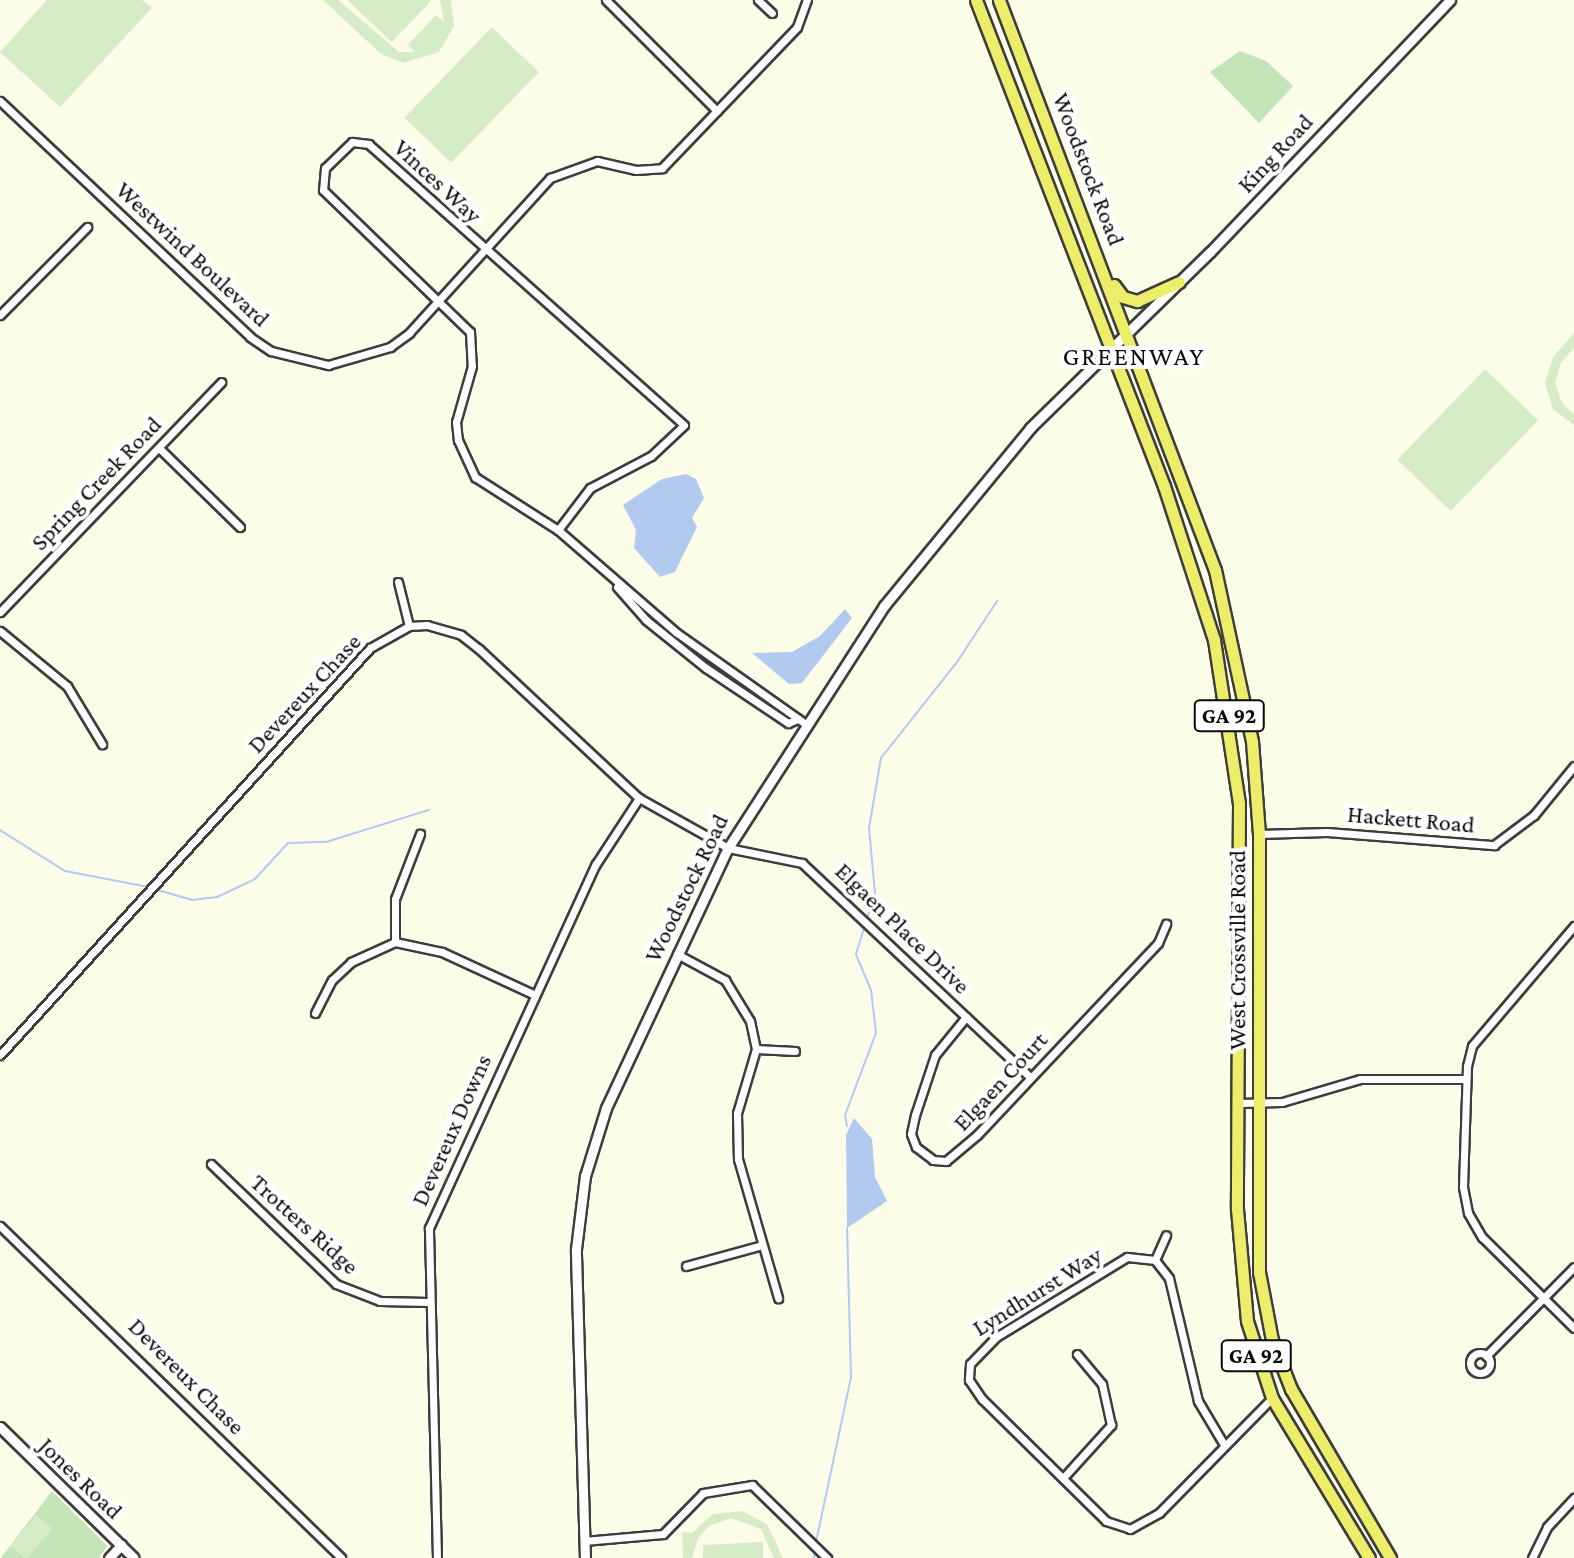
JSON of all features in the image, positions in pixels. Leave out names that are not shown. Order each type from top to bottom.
[{"type":"main road","name":"Woodstock Road","points":[[976,0],[1110,348]]},
{"type":"main road","name":"Woodstock Road","points":[[999,0],[1127,332]]},
{"type":"main road","points":[[1107,276],[1123,297],[1137,301],[1179,282]]},
{"type":"main road","name":"West Crossville Road","points":[[1127,332],[1215,570],[1252,741],[1259,834],[1259,1272],[1272,1340],[1291,1389],[1390,1558]]},
{"type":"main road","name":"West Crossville Road","points":[[1110,348],[1202,594],[1229,716],[1239,803],[1240,1272],[1253,1348],[1272,1398],[1364,1556]]},
{"type":"main road","points":[[1364,1556],[1378,1539]]},
{"type":"street","points":[[606,0],[717,111]]},
{"type":"street","points":[[758,0],[772,13]]},
{"type":"street","name":"Westwind Boulevard","points":[[0,101],[271,351],[328,365],[390,347],[550,178],[597,161],[636,170],[662,168],[797,27],[807,0]]},
{"type":"street","name":"King Road","points":[[1127,332],[1179,282],[1450,0]]},
{"type":"street","name":"Vinces Way","points":[[558,530],[590,488],[651,456],[684,425],[369,144],[352,142],[325,168],[323,190],[462,319],[474,344],[456,422],[469,468],[484,484],[558,530],[608,576],[801,721]]},
{"type":"street","points":[[0,315],[87,227]]},
{"type":"street","name":"Woodstock Road","points":[[585,1558],[579,1212],[606,1108],[728,848],[801,721],[920,560],[1030,428],[1127,332]]},
{"type":"street","name":"Spring Creek Road","points":[[0,612],[221,382]]},
{"type":"street","points":[[159,448],[240,527]]},
{"type":"street","name":"Vinces Way","points":[[608,576],[646,620],[686,654],[788,723],[801,721]]},
{"type":"street","points":[[398,582],[409,626],[446,629],[479,649],[639,798],[728,848]]},
{"type":"street","name":"Devereux Chase","points":[[0,1055],[370,648],[409,626]]},
{"type":"street","points":[[0,631],[67,686],[102,744]]},
{"type":"street","name":"Hackett Road","points":[[1259,834],[1327,832],[1494,845],[1534,815],[1574,766]]},
{"type":"street","name":"Devereux Downs","points":[[437,1558],[428,1302],[429,1228],[608,841],[639,798]]},
{"type":"street","points":[[395,942],[397,890],[420,834]]},
{"type":"street","name":"Elgaen Place Drive","points":[[728,848],[802,863],[1030,1077]]},
{"type":"street","name":"Elgaen Court","points":[[966,1017],[935,1055],[915,1115],[911,1134],[922,1156],[946,1161],[958,1153],[1158,943],[1166,924]]},
{"type":"street","points":[[1574,926],[1478,1035],[1466,1079],[1463,1187],[1468,1213],[1482,1237],[1574,1328]]},
{"type":"street","points":[[315,1013],[332,980],[351,962],[395,942],[442,952],[535,995]]},
{"type":"street","points":[[677,954],[725,980],[738,995],[756,1049],[735,1129],[762,1245],[778,1298]]},
{"type":"street","points":[[756,1049],[795,1051]]},
{"type":"street","points":[[1239,1103],[1282,1102],[1360,1079],[1466,1079]]},
{"type":"street","name":"Trotters Ridge","points":[[211,1164],[336,1284],[380,1301],[428,1302]]},
{"type":"street","name":"Devereux Chase","points":[[0,1226],[103,1321],[341,1558]]},
{"type":"street","points":[[1166,1235],[1155,1260],[1169,1278],[1198,1401],[1223,1443]]},
{"type":"street","points":[[686,1266],[762,1245]]},
{"type":"street","name":"Lyndhurst Way","points":[[1155,1260],[1127,1257],[996,1337],[970,1364],[976,1393],[1106,1521],[1130,1529],[1159,1513],[1223,1443],[1272,1398]]},
{"type":"street","points":[[1486,1356],[1574,1267]]},
{"type":"street","points":[[1063,1478],[1111,1425],[1102,1384],[1077,1354]]},
{"type":"street","name":"Jones Road","points":[[0,1427],[134,1558]]},
{"type":"street","points":[[584,1541],[663,1534],[703,1493],[752,1485],[827,1558]]},
{"type":"street","points":[[1532,1558],[1547,1527],[1574,1498]]},
{"type":"street","points":[[109,1558],[121,1545]]},
{"type":"green space","points":[[47,0],[142,0],[152,8],[60,107],[0,52]]},
{"type":"green space","points":[[323,0],[338,0],[399,52],[415,52],[408,45],[436,15],[444,22],[440,0],[451,0],[454,26],[439,52],[403,63],[381,54]]},
{"type":"green space","points":[[347,0],[430,0],[431,1],[392,42]]},
{"type":"green space","points":[[492,27],[539,72],[451,163],[404,118]]},
{"type":"green space","points":[[1240,51],[1266,61],[1293,86],[1259,123],[1210,72]]},
{"type":"green space","points":[[1574,333],[1574,348],[1561,363],[1555,383],[1562,403],[1574,414],[1574,425],[1553,409],[1545,383],[1553,357]]},
{"type":"green space","points":[[1485,369],[1538,420],[1451,511],[1397,460]]},
{"type":"green space","points":[[52,1491],[107,1546],[99,1558],[1,1558]]},
{"type":"green space","points":[[742,1511],[767,1524],[783,1558],[774,1558],[761,1529],[731,1518],[709,1526],[698,1538],[692,1558],[683,1558],[682,1532],[692,1533],[713,1514]]},
{"type":"green space","points":[[36,1515],[52,1528],[28,1558],[11,1546]]},
{"type":"green space","points":[[763,1542],[763,1558],[703,1558],[703,1545]]},
{"type":"water","points":[[686,474],[696,479],[704,498],[692,518],[697,527],[675,572],[660,577],[634,548],[636,530],[623,505],[662,479]]},
{"type":"water","points":[[845,609],[852,618],[802,683],[789,684],[752,653],[792,652],[820,636]]},
{"type":"water","points":[[854,1118],[872,1139],[875,1177],[887,1201],[847,1228],[846,1135]]},
{"type":"waterway","points":[[847,1126],[845,1115],[876,1033],[871,990],[856,954],[875,893],[869,828],[881,758],[957,662],[997,601]]},
{"type":"waterway","points":[[154,889],[192,900],[217,897],[255,879],[288,843],[326,842],[429,810]]},
{"type":"waterway","points":[[0,830],[65,871],[148,887]]},
{"type":"waterway","points":[[816,1542],[851,1378],[847,1228]]},
{"type":"waterway","points":[[814,1558],[815,1549]]},
{"type":"district","name":"GREENWAY","points":[[1134,357]]}]
